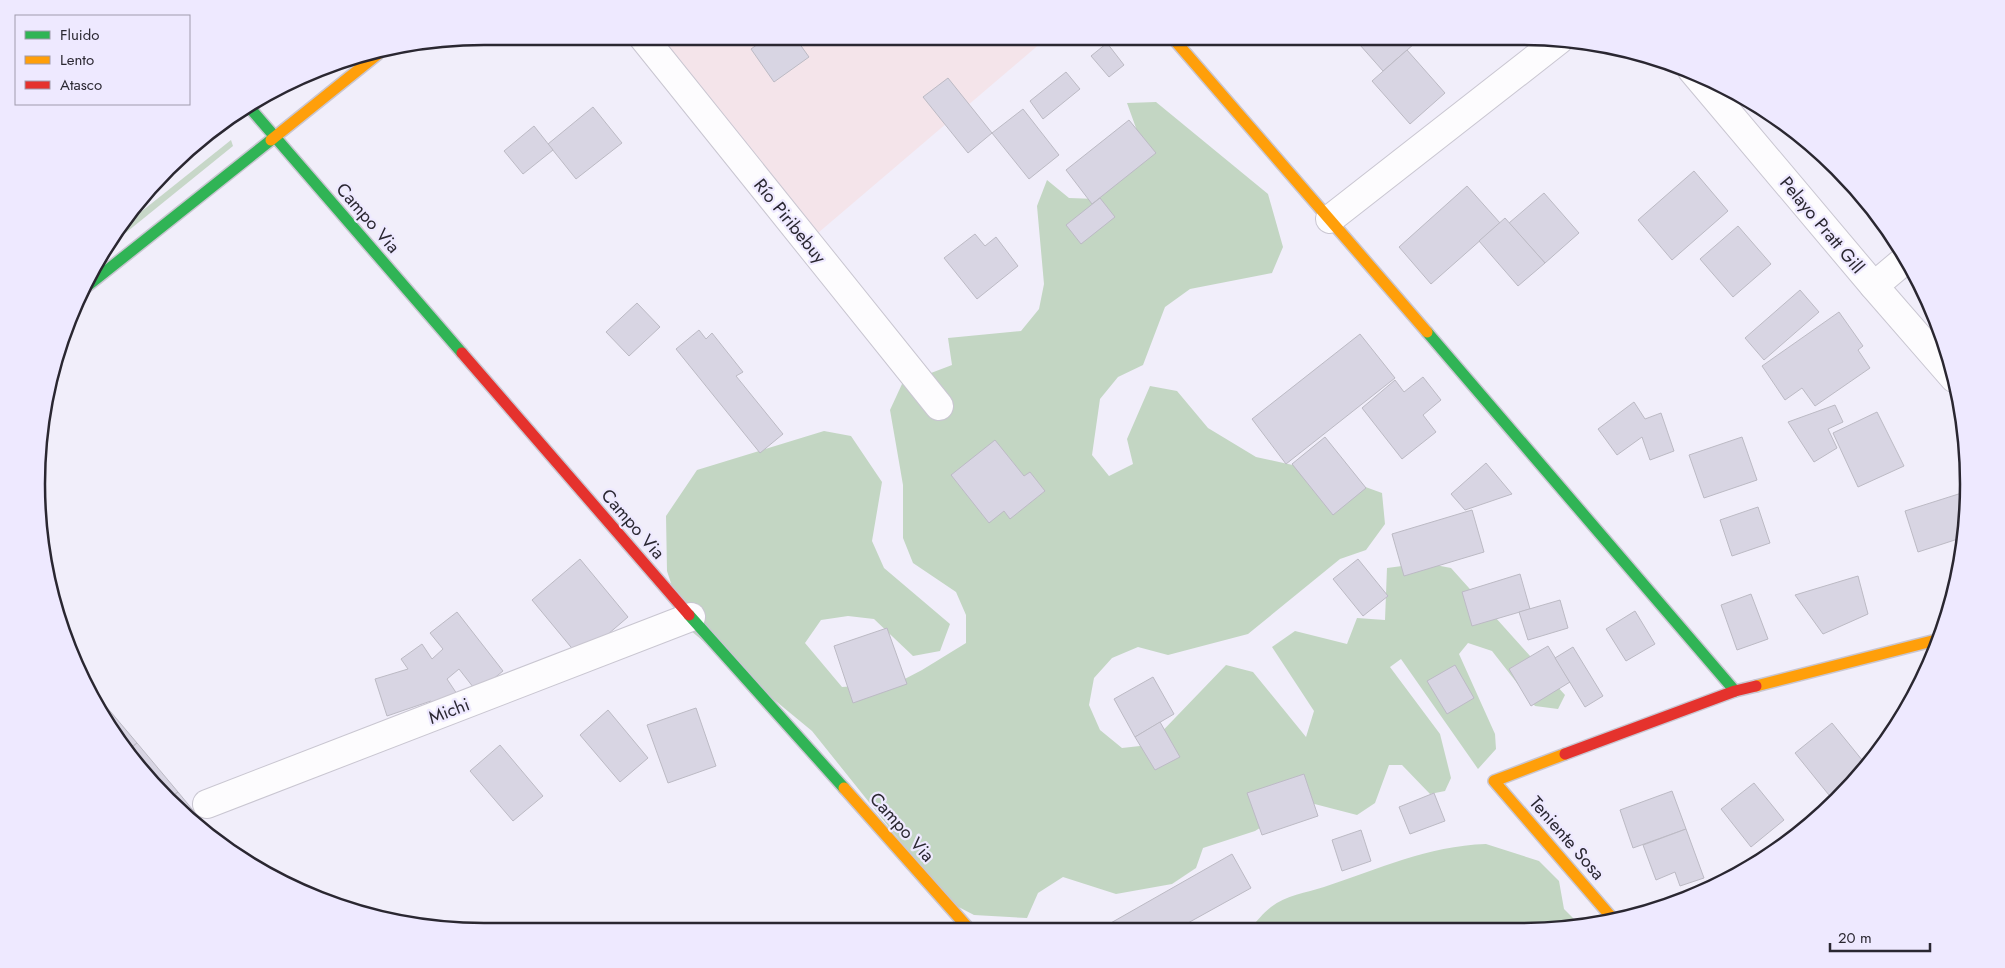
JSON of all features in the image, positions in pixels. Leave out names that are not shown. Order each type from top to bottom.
[{"type":"street","name":"Río Piribebuy","points":[[649,45],[939,406]]},
{"type":"street","points":[[1179,45],[1735,691],[1931,641]]},
{"type":"street","points":[[1330,219],[1550,46]]},
{"type":"street","points":[[96,279],[371,60]]},
{"type":"street","name":"Pelayo Pratt Gill","points":[[1705,85],[1944,366]]},
{"type":"street","name":"Campo Via","points":[[253,111],[691,618],[964,923]]},
{"type":"street","points":[[1874,286],[1900,264]]},
{"type":"street","name":"Michi","points":[[207,804],[691,618]]},
{"type":"street","name":"Teniente Sosa","points":[[1609,914],[1494,781],[1735,691]]},
{"type":"shaded area","points":[[636,45],[1038,45],[798,250]]},
{"type":"green space","points":[[1156,102],[1268,194],[1283,247],[1272,273],[1190,289],[1165,307],[1143,365],[1118,377],[1100,399],[1092,455],[1109,476],[1133,464],[1127,439],[1150,386],[1177,391],[1208,428],[1256,457],[1324,472],[1382,493],[1385,524],[1366,550],[1340,559],[1248,634],[1168,655],[1138,647],[1112,658],[1094,678],[1089,705],[1100,730],[1122,748],[1149,745],[1226,665],[1253,672],[1306,737],[1314,711],[1272,647],[1295,631],[1347,644],[1357,618],[1385,620],[1387,568],[1425,563],[1451,568],[1565,695],[1558,709],[1535,706],[1492,651],[1468,643],[1459,654],[1495,734],[1496,749],[1478,769],[1401,659],[1390,667],[1440,734],[1451,778],[1445,791],[1430,794],[1402,765],[1389,765],[1375,803],[1357,815],[1303,801],[1255,831],[1203,848],[1196,868],[1172,884],[1116,894],[1063,877],[1038,893],[1027,918],[974,915],[949,902],[812,731],[685,626],[667,571],[666,516],[697,470],[824,431],[851,436],[882,482],[872,541],[884,568],[950,624],[940,651],[913,656],[874,619],[848,616],[821,620],[805,643],[842,687],[897,683],[966,643],[966,615],[956,592],[913,563],[903,538],[903,485],[890,410],[902,384],[952,365],[948,338],[1021,331],[1039,309],[1044,284],[1037,206],[1047,180],[1069,198],[1097,199],[1131,155],[1136,128],[1127,103]]},
{"type":"green space","points":[[231,140],[233,146],[122,236],[139,214]]},
{"type":"green space","points":[[1486,844],[1539,861],[1559,881],[1564,909],[1574,919],[1521,923],[1255,923],[1268,909],[1290,897],[1423,854]]},
{"type":"building","points":[[757,45],[800,45],[809,57],[774,82],[751,49]]},
{"type":"building","points":[[1105,45],[1109,45],[1124,65],[1109,77],[1091,56]]},
{"type":"building","points":[[1360,45],[1413,45],[1383,71]]},
{"type":"building","points":[[1407,50],[1445,93],[1410,124],[1372,81]]},
{"type":"building","points":[[1066,72],[1080,89],[1043,119],[1030,101]]},
{"type":"building","points":[[948,78],[992,133],[968,153],[923,97]]},
{"type":"building","points":[[593,107],[622,143],[576,179],[548,144]]},
{"type":"building","points":[[1023,109],[1059,155],[1029,179],[992,133]]},
{"type":"building","points":[[1129,120],[1156,153],[1092,204],[1066,170]]},
{"type":"building","points":[[534,126],[553,150],[523,174],[504,151]]},
{"type":"building","points":[[1694,171],[1728,211],[1672,260],[1638,220]]},
{"type":"building","points":[[1467,186],[1500,223],[1431,284],[1399,247]]},
{"type":"building","points":[[1544,193],[1579,233],[1545,263],[1509,223]]},
{"type":"building","points":[[1100,198],[1115,217],[1081,244],[1066,225]]},
{"type":"building","points":[[1505,218],[1545,263],[1518,286],[1479,241]]},
{"type":"building","points":[[1738,226],[1771,264],[1733,297],[1700,259]]},
{"type":"building","points":[[975,234],[985,246],[996,237],[1018,266],[977,299],[944,258]]},
{"type":"building","points":[[1800,290],[1819,312],[1764,360],[1745,338]]},
{"type":"building","points":[[637,303],[660,327],[629,356],[606,332]]},
{"type":"building","points":[[1839,312],[1863,346],[1858,350],[1870,368],[1815,406],[1802,388],[1785,400],[1762,366]]},
{"type":"building","points":[[699,330],[706,339],[712,333],[743,372],[736,376],[783,434],[760,453],[676,349]]},
{"type":"building","points":[[1360,334],[1395,378],[1286,464],[1252,419]]},
{"type":"building","points":[[1423,377],[1441,400],[1423,415],[1436,432],[1402,459],[1362,408],[1395,380],[1404,392]]},
{"type":"building","points":[[1634,402],[1645,419],[1661,413],[1674,451],[1650,460],[1642,437],[1617,455],[1598,429]]},
{"type":"building","points":[[1835,405],[1843,422],[1828,429],[1837,448],[1814,462],[1788,422]]},
{"type":"building","points":[[1877,412],[1904,466],[1858,487],[1833,433]]},
{"type":"building","points":[[1325,437],[1366,488],[1333,515],[1292,464]]},
{"type":"building","points":[[1742,437],[1757,480],[1704,498],[1689,455]]},
{"type":"building","points":[[995,440],[1024,476],[1030,472],[1045,491],[1010,519],[1004,511],[989,523],[951,475]]},
{"type":"building","points":[[1486,463],[1512,494],[1465,510],[1451,494]]},
{"type":"building","points":[[1960,494],[1956,540],[1918,552],[1905,511]]},
{"type":"building","points":[[1758,507],[1770,543],[1732,556],[1720,520]]},
{"type":"building","points":[[1472,510],[1484,552],[1404,576],[1392,534]]},
{"type":"building","points":[[580,559],[628,617],[580,658],[532,600]]},
{"type":"building","points":[[1358,559],[1388,596],[1363,616],[1333,579]]},
{"type":"building","points":[[1520,574],[1530,609],[1472,626],[1462,592]]},
{"type":"building","points":[[1858,576],[1868,614],[1823,634],[1795,595]]},
{"type":"building","points":[[1751,594],[1768,639],[1737,650],[1721,605]]},
{"type":"building","points":[[1560,600],[1568,628],[1528,640],[1519,612]]},
{"type":"building","points":[[1635,611],[1655,644],[1626,661],[1606,629]]},
{"type":"building","points":[[457,612],[503,671],[477,692],[459,669],[447,679],[461,700],[439,713],[431,701],[387,716],[375,679],[408,669],[401,659],[422,644],[432,659],[443,649],[430,633]]},
{"type":"building","points":[[887,628],[907,684],[853,703],[834,646]]},
{"type":"building","points":[[1548,646],[1570,682],[1531,706],[1509,669]]},
{"type":"building","points":[[1573,647],[1603,696],[1585,707],[1555,658]]},
{"type":"building","points":[[1455,665],[1474,698],[1447,714],[1427,681]]},
{"type":"building","points":[[1153,677],[1174,714],[1135,737],[1114,699]]},
{"type":"building","points":[[104,704],[137,743],[133,747]]},
{"type":"building","points":[[696,708],[716,766],[668,783],[647,725]]},
{"type":"building","points":[[608,710],[648,758],[620,782],[580,735]]},
{"type":"building","points":[[1160,722],[1180,757],[1155,770],[1135,737]]},
{"type":"building","points":[[1832,723],[1862,760],[1829,796],[1795,753]]},
{"type":"building","points":[[137,743],[178,792],[174,794],[133,747]]},
{"type":"building","points":[[500,745],[543,796],[513,821],[470,771]]},
{"type":"building","points":[[1304,774],[1318,816],[1262,835],[1247,793]]},
{"type":"building","points":[[1754,783],[1784,820],[1751,847],[1721,809]]},
{"type":"building","points":[[1672,791],[1686,829],[1633,848],[1620,810]]},
{"type":"building","points":[[178,792],[198,817],[195,814],[175,795]]},
{"type":"building","points":[[1434,793],[1445,821],[1410,834],[1399,807]]},
{"type":"building","points":[[1686,829],[1704,878],[1680,886],[1675,872],[1656,880],[1643,845]]},
{"type":"building","points":[[1361,830],[1371,861],[1342,871],[1332,840]]},
{"type":"building","points":[[1232,854],[1251,888],[1188,923],[1111,923]]},
{"type":"traffic: fast","points":[[253,111],[462,353]]},
{"type":"traffic: fast","points":[[96,279],[271,140]]},
{"type":"traffic: fast","points":[[1427,332],[1735,691]]},
{"type":"traffic: fast","points":[[689,615],[844,788]]},
{"type":"traffic: slow","points":[[1179,45],[1427,332]]},
{"type":"traffic: slow","points":[[271,140],[371,60]]},
{"type":"traffic: slow","points":[[1756,686],[1931,641]]},
{"type":"traffic: slow","points":[[1565,754],[1494,781],[1609,914]]},
{"type":"traffic: slow","points":[[844,788],[964,923]]},
{"type":"traffic: jam","points":[[462,353],[689,615]]},
{"type":"traffic: jam","points":[[1565,754],[1735,691],[1756,686]]}]
